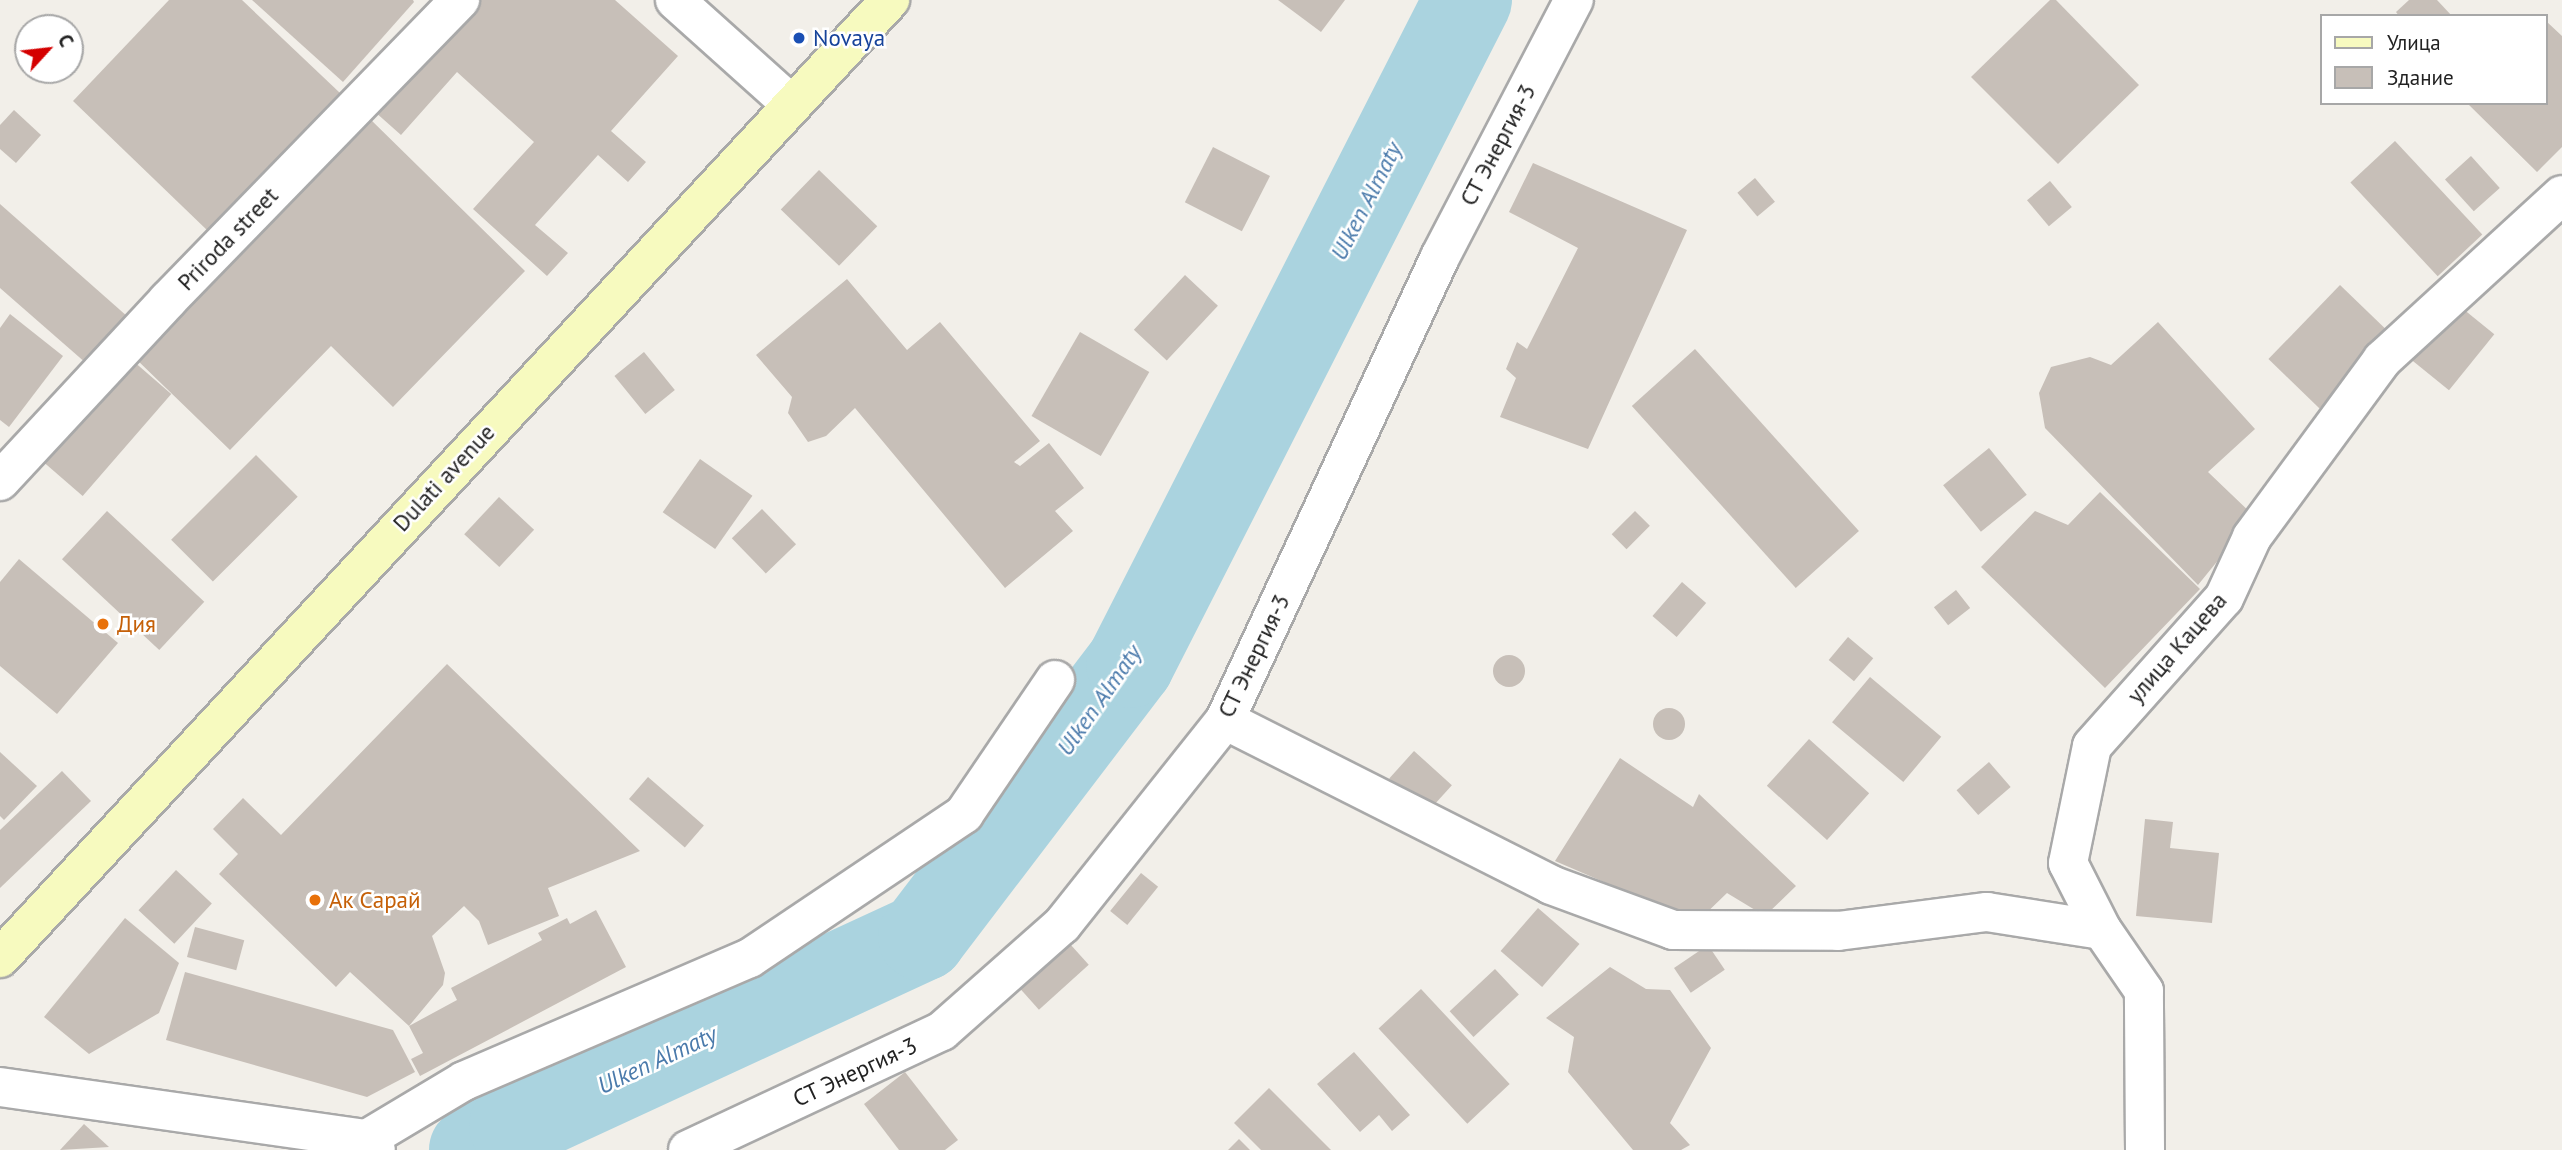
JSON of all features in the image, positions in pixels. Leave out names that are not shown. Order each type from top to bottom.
[{"type":"main road","name":"Dulati avenue","points":[[0,958],[890,0]]},
{"type":"street","name":"Priroda street","points":[[0,481],[168,300],[460,0]]},
{"type":"street","points":[[675,0],[791,104]]},
{"type":"street","name":"СТ Энергия-3","points":[[688,1150],[943,1031],[1062,925],[1226,720],[1440,257],[1574,0]]},
{"type":"street","name":"улица Кацева","points":[[2145,1150],[2144,991],[2102,930],[2067,863],[2092,746],[2224,598],[2252,537],[2382,360],[2562,195]]},
{"type":"street","points":[[0,1087],[366,1146],[464,1081],[750,958],[964,814],[1055,680]]},
{"type":"street","points":[[1226,720],[1551,885],[1673,929],[1838,931],[1987,912],[2102,930]]},
{"type":"building","points":[[169,0],[242,0],[340,93],[209,232],[73,101]]},
{"type":"building","points":[[252,0],[413,0],[414,2],[343,82]]},
{"type":"building","points":[[474,0],[615,0],[678,56],[611,131],[646,162],[628,182],[598,155],[535,225],[568,253],[547,276],[473,209],[534,142],[457,72],[401,135],[374,111]]},
{"type":"building","points":[[1278,0],[1345,0],[1321,32]]},
{"type":"building","points":[[2050,0],[2056,0],[2139,85],[2058,164],[1971,77]]},
{"type":"building","points":[[2409,0],[2437,0],[2450,14],[2398,14],[2396,12]]},
{"type":"building","points":[[2548,23],[2562,36],[2562,147],[2537,172],[2469,105],[2548,105]]},
{"type":"building","points":[[14,110],[41,135],[16,163],[0,149],[0,125]]},
{"type":"building","points":[[368,117],[525,271],[393,407],[331,346],[230,450],[135,358]]},
{"type":"building","points":[[2395,141],[2482,235],[2438,276],[2350,183]]},
{"type":"building","points":[[1213,147],[1270,176],[1242,231],[1185,202]]},
{"type":"building","points":[[2471,156],[2500,188],[2474,211],[2445,179]]},
{"type":"building","points":[[1533,163],[1687,230],[1588,449],[1500,417],[1516,378],[1506,369],[1517,342],[1527,349],[1578,248],[1509,212]]},
{"type":"building","points":[[819,170],[877,226],[839,266],[781,210]]},
{"type":"building","points":[[1755,178],[1775,202],[1757,217],[1737,193]]},
{"type":"building","points":[[2050,181],[2072,207],[2049,226],[2027,200]]},
{"type":"building","points":[[0,204],[128,317],[87,364],[0,288]]},
{"type":"building","points":[[1185,275],[1218,306],[1167,361],[1134,330]]},
{"type":"building","points":[[847,279],[907,350],[940,322],[1040,441],[1014,462],[1020,466],[1049,443],[1084,488],[1055,511],[1073,531],[1005,588],[855,408],[826,436],[808,442],[788,413],[792,397],[756,355]]},
{"type":"building","points":[[2340,285],[2391,334],[2320,408],[2268,359]]},
{"type":"building","points":[[2457,304],[2494,334],[2449,390],[2412,360]]},
{"type":"building","points":[[10,314],[63,356],[9,427],[0,420],[0,328]]},
{"type":"building","points":[[2158,322],[2255,429],[2208,472],[2254,516],[2198,585],[2045,428],[2039,393],[2051,367],[2090,357],[2111,365]]},
{"type":"building","points":[[1080,332],[1149,372],[1101,456],[1032,416]]},
{"type":"building","points":[[1695,349],[1859,531],[1796,588],[1632,406]]},
{"type":"building","points":[[644,352],[675,390],[645,414],[614,376]]},
{"type":"building","points":[[132,360],[171,394],[83,496],[43,462]]},
{"type":"building","points":[[1989,448],[2027,495],[1981,532],[1943,485]]},
{"type":"building","points":[[256,455],[298,497],[213,582],[171,540]]},
{"type":"building","points":[[700,459],[752,496],[715,549],[663,512]]},
{"type":"building","points":[[2100,492],[2200,589],[2105,688],[1981,567],[2035,511],[2068,525]]},
{"type":"building","points":[[499,497],[534,530],[499,567],[464,534]]},
{"type":"building","points":[[762,509],[796,544],[766,573],[732,538]]},
{"type":"building","points":[[107,511],[204,602],[159,650],[62,559]]},
{"type":"building","points":[[1635,511],[1650,526],[1627,549],[1612,534]]},
{"type":"building","points":[[19,559],[118,643],[57,714],[0,666],[0,582]]},
{"type":"building","points":[[1682,582],[1706,603],[1677,637],[1652,616]]},
{"type":"building","points":[[1956,590],[1970,608],[1948,625],[1934,607]]},
{"type":"building","points":[[1848,637],[1873,658],[1854,681],[1829,660]]},
{"type":"building","points":[[1509,655],[1521,659],[1525,671],[1521,683],[1509,687],[1497,683],[1493,671],[1497,659]]},
{"type":"building","points":[[447,664],[640,851],[548,888],[559,916],[488,945],[479,921],[464,906],[432,936],[445,973],[443,985],[409,1026],[350,972],[336,987],[219,874],[238,854],[213,829],[243,798],[281,835]]},
{"type":"building","points":[[1870,677],[1941,737],[1903,782],[1832,722]]},
{"type":"building","points":[[1669,708],[1680,713],[1685,724],[1680,735],[1669,740],[1658,735],[1653,724],[1658,713]]},
{"type":"building","points":[[1809,739],[1869,793],[1827,840],[1767,786]]},
{"type":"building","points":[[1414,751],[1452,785],[1427,813],[1389,778]]},
{"type":"building","points":[[0,752],[37,786],[4,820],[0,816]]},
{"type":"building","points":[[1620,758],[1693,807],[1699,794],[1796,886],[1765,916],[1727,893],[1697,922],[1555,861]]},
{"type":"building","points":[[1989,762],[2011,787],[1978,815],[1957,790]]},
{"type":"building","points":[[62,771],[91,801],[0,888],[0,830]]},
{"type":"building","points":[[648,777],[704,826],[685,847],[629,799]]},
{"type":"building","points":[[2145,819],[2173,822],[2170,848],[2219,853],[2212,923],[2136,916]]},
{"type":"building","points":[[176,870],[212,903],[174,944],[138,910]]},
{"type":"building","points":[[1141,873],[1158,887],[1127,925],[1110,911]]},
{"type":"building","points":[[1538,908],[1580,944],[1542,987],[1501,951]]},
{"type":"building","points":[[596,910],[626,967],[420,1076],[411,1059],[423,1053],[409,1026],[457,1000],[451,988],[542,940],[538,933],[567,918],[570,924]]},
{"type":"building","points":[[125,918],[179,963],[159,1013],[89,1054],[44,1017]]},
{"type":"building","points":[[195,927],[244,940],[236,970],[187,957]]},
{"type":"building","points":[[1070,944],[1089,965],[1039,1010],[1020,989]]},
{"type":"building","points":[[1708,945],[1725,970],[1691,993],[1674,968]]},
{"type":"building","points":[[1610,967],[1646,989],[1670,990],[1711,1048],[1670,1123],[1690,1145],[1681,1150],[1633,1150],[1568,1072],[1574,1037],[1546,1018]]},
{"type":"building","points":[[1495,969],[1519,995],[1474,1037],[1450,1011]]},
{"type":"building","points":[[185,972],[393,1030],[415,1072],[367,1097],[166,1040]]},
{"type":"building","points":[[1421,989],[1510,1084],[1467,1124],[1379,1029]]},
{"type":"building","points":[[1354,1052],[1410,1115],[1392,1131],[1379,1115],[1360,1132],[1317,1084]]},
{"type":"building","points":[[905,1072],[958,1140],[945,1150],[899,1150],[864,1104]]},
{"type":"building","points":[[1269,1088],[1331,1150],[1261,1150],[1234,1123]]},
{"type":"building","points":[[84,1124],[109,1147],[60,1150]]},
{"type":"building","points":[[1239,1139],[1250,1150],[1228,1150]]},
{"type":"waterway","name":"Ulken Almaty","points":[[473,1150],[513,1126],[922,937],[1130,664],[1468,0]]},
{"type":"place","name":"Novaya","points":[[799,38]]},
{"type":"place","name":"Дия","points":[[103,624]]},
{"type":"place","name":"Ак Сарай","points":[[315,900]]}]
